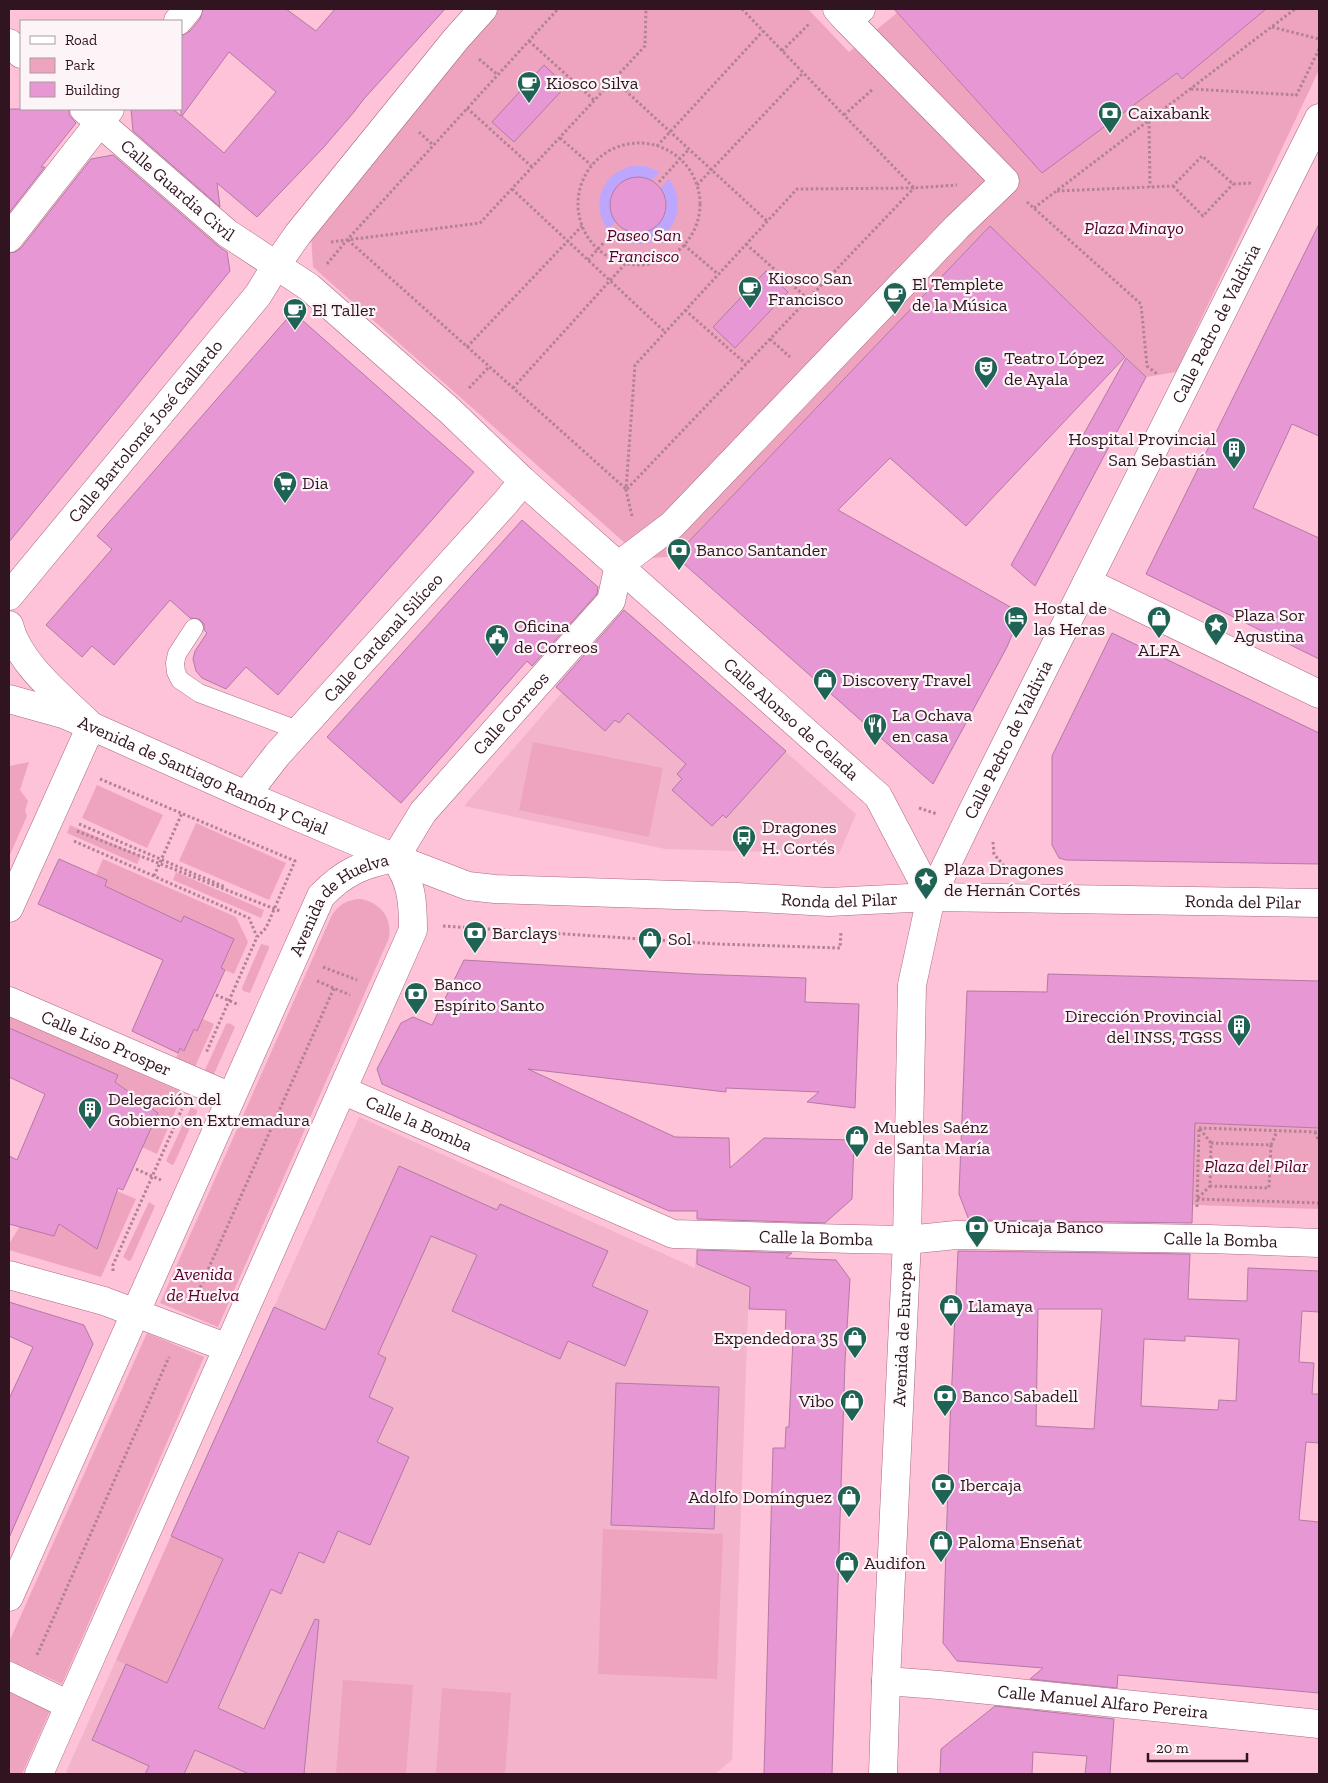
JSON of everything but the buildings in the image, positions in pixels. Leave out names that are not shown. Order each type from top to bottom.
[{"type":"street","points":[[179,20],[188,9]]},
{"type":"street","points":[[482,9],[298,234],[277,264],[309,287],[449,410],[523,481],[619,566],[672,525],[957,227],[1005,181],[840,14]]},
{"type":"street","points":[[9,43],[20,53]]},
{"type":"street","points":[[9,238],[98,113]]},
{"type":"street","name":"Calle Guardia Civil","points":[[98,113],[227,233],[277,264]]},
{"type":"street","name":"Calle Pedro de Valdivia","points":[[931,897],[1318,122]]},
{"type":"street","name":"Calle Bartolomé José Gallardo","points":[[9,596],[258,295],[277,264]]},
{"type":"street","name":"Calle Cardenal Silíceo","points":[[246,795],[277,755],[523,481]]},
{"type":"street","name":"Calle Correos","points":[[395,858],[423,812],[611,601],[619,566]]},
{"type":"street","name":"Calle Alonso de Celada","points":[[619,566],[878,796],[931,897]]},
{"type":"street","points":[[1087,582],[1319,694]]},
{"type":"street","points":[[9,625],[11,634],[30,666],[91,726],[9,908]]},
{"type":"street","name":"Avenida de Santiago Ramón y Cajal","points":[[9,699],[62,714],[395,858]]},
{"type":"street","name":"Ronda del Pilar","points":[[395,858],[468,886],[495,889],[829,902],[931,897],[1319,903]]},
{"type":"street","name":"Avenida de Huelva","points":[[9,1597],[321,896],[334,882],[351,871],[373,862],[395,858],[405,874],[411,893],[413,911],[412,930],[39,1774]]},
{"type":"street","name":"Avenida de Europa","points":[[883,1774],[907,1240],[912,985],[931,897]]},
{"type":"street","name":"Calle Liso Prosper","points":[[9,1001],[231,1097]]},
{"type":"street","name":"Calle la Bomba","points":[[342,1090],[673,1234],[907,1240],[956,1235],[1319,1243]]},
{"type":"street","points":[[9,1275],[104,1301],[228,1348]]},
{"type":"street","points":[[9,1676],[69,1705]]},
{"type":"street","name":"Calle Manuel Alfaro Pereira","points":[[886,1681],[1319,1724]]},
{"type":"lane","points":[[194,628],[177,654],[176,672],[180,680],[199,692],[300,731]]},
{"type":"path","points":[[347,240],[558,9]]},
{"type":"path","points":[[347,240],[480,223],[645,46],[646,9]]},
{"type":"path","points":[[742,9],[914,188]]},
{"type":"path","points":[[1034,208],[1295,9]]},
{"type":"path","points":[[782,51],[840,14]]},
{"type":"path","points":[[1272,27],[1319,39]]},
{"type":"path","points":[[657,146],[763,31]]},
{"type":"path","points":[[529,41],[594,100]]},
{"type":"path","points":[[697,185],[803,73]]},
{"type":"path","points":[[614,80],[767,221]]},
{"type":"path","points":[[844,116],[878,85]]},
{"type":"path","points":[[1191,88],[1297,95]]},
{"type":"path","points":[[467,108],[532,167]]},
{"type":"path","points":[[1149,120],[1150,187]]},
{"type":"path","points":[[560,138],[591,166]]},
{"type":"path","points":[[636,143],[657,146],[680,159],[690,170],[697,185],[700,198],[699,217],[692,235],[684,245],[663,261],[644,265],[625,264],[597,250],[582,226],[577,205],[578,195],[585,175],[598,158],[616,147],[636,143]]},
{"type":"path","points":[[659,182],[689,149]]},
{"type":"path","points":[[1057,191],[1173,186],[1202,156],[1233,184],[1203,216],[1173,186]]},
{"type":"path","points":[[1005,181],[1141,304],[1147,366],[1182,392]]},
{"type":"path","points":[[626,490],[635,365],[797,189],[914,188]]},
{"type":"path","points":[[626,490],[914,188]]},
{"type":"path","points":[[512,189],[665,332]]},
{"type":"path","points":[[467,347],[582,226]]},
{"type":"path","points":[[588,260],[618,227]]},
{"type":"path","points":[[347,240],[626,490]]},
{"type":"path","points":[[746,244],[808,299]]},
{"type":"path","points":[[684,245],[718,274]]},
{"type":"path","points":[[513,388],[625,264]]},
{"type":"path","points":[[685,310],[746,364]]},
{"type":"path","points":[[44,828],[249,918],[257,937],[266,928],[275,909],[295,861],[72,767]]},
{"type":"path","points":[[154,876],[182,813]]},
{"type":"path","points":[[74,821],[275,909]]},
{"type":"path","points":[[289,969],[379,1007]]},
{"type":"path","points":[[216,995],[247,1009]]},
{"type":"path","points":[[1199,1128],[1317,1132],[1319,1142]]},
{"type":"path","points":[[1197,1199],[1210,1186],[1211,1143],[1199,1128]]},
{"type":"path","points":[[1196,1239],[1199,1128]]},
{"type":"path","points":[[1210,1186],[1269,1188],[1271,1145],[1277,1131]]},
{"type":"path","points":[[1211,1143],[1271,1145]]},
{"type":"path","points":[[136,1169],[170,1184]]},
{"type":"path","points":[[1197,1199],[1319,1203]]},
{"type":"shaded area","points":[[632,166],[646,166],[660,172],[652,180],[642,177],[632,178],[617,186],[612,193],[610,202],[611,211],[616,221],[608,230],[600,210],[602,191],[606,182],[613,175]]},
{"type":"shaded area","points":[[669,179],[676,193],[678,207],[675,220],[668,231],[658,239],[645,244],[632,244],[617,238],[625,229],[644,232],[653,229],[660,223],[666,207],[661,188]]},
{"type":"shaded area","points":[[630,614],[856,814],[839,854],[665,849],[464,806]]},
{"type":"shaded area","points":[[359,1117],[695,1268],[696,1256],[750,1257],[732,1760],[715,1774],[71,1774],[66,1772]]},
{"type":"green space","name":"Paseo San Francisco","points":[[497,9],[808,9],[849,52],[897,13],[1042,173],[1177,73],[1182,79],[1266,9],[1319,9],[1319,70],[1176,372],[1146,377],[990,226],[675,556],[643,559],[313,267],[310,218]]},
{"type":"green space","points":[[533,742],[663,768],[649,837],[519,810]]},
{"type":"green space","points":[[29,762],[20,790],[28,801],[25,811],[27,816],[9,857],[9,766]]},
{"type":"green space","points":[[97,785],[163,815],[147,848],[82,818]]},
{"type":"green space","points":[[196,823],[286,863],[269,900],[179,861]]},
{"type":"green space","points":[[70,825],[141,856],[137,864],[67,833]]},
{"type":"green space","points":[[103,859],[236,917],[248,942],[234,974],[221,968],[234,939],[181,922],[105,886],[107,880],[96,875]]},
{"type":"green space","points":[[176,872],[264,910],[261,918],[173,880]]},
{"type":"green space","name":"Avenida de Huelva","points":[[361,899],[374,904],[384,912],[389,924],[389,938],[218,1327],[160,1303],[331,917],[336,909],[343,904]]},
{"type":"green space","points":[[261,944],[269,946],[269,948],[250,993],[243,991],[242,988]]},
{"type":"green space","points":[[9,1016],[182,1092],[157,1154],[142,1147],[158,1113],[115,1082],[117,1075],[9,1028]]},
{"type":"green space","points":[[203,1019],[214,1024],[195,1067],[176,1058],[180,1048],[184,1050],[194,1029],[197,1031]]},
{"type":"green space","points":[[229,1023],[235,1027],[214,1074],[211,1075],[205,1070],[226,1024]]},
{"type":"green space","points":[[191,1107],[197,1110],[197,1112],[172,1165],[166,1161]]},
{"type":"green space","name":"Plaza del Pilar","points":[[1195,1123],[1319,1128],[1319,1209],[1193,1205]]},
{"type":"green space","points":[[117,1191],[136,1199],[101,1277],[9,1250],[9,1244],[20,1226],[54,1236],[59,1224],[97,1248]]},
{"type":"green space","points":[[149,1202],[155,1206],[129,1261],[123,1257]]},
{"type":"green space","name":"Avenida de Huelva","points":[[147,1333],[204,1357],[62,1684],[9,1660],[9,1642]]},
{"type":"green space","points":[[603,1529],[723,1534],[717,1679],[598,1674]]},
{"type":"green space","points":[[171,1536],[223,1559],[167,1683],[116,1660]]},
{"type":"green space","points":[[343,1680],[413,1685],[406,1774],[336,1774]]},
{"type":"green space","points":[[442,1688],[511,1693],[505,1774],[436,1774]]},
{"type":"green space","points":[[9,1692],[50,1711],[22,1774],[9,1774]]},
{"type":"place","name":"Kiosco Silva","points":[[529,104]]},
{"type":"place","name":"Caixabank","points":[[1110,134]]},
{"type":"place","name":"Kiosco San Francisco","points":[[750,309]]},
{"type":"place","name":"El Templete de la Música","points":[[895,315]]},
{"type":"place","name":"El Taller","points":[[295,331]]},
{"type":"place","name":"Teatro López de Ayala","points":[[986,389]]},
{"type":"place","name":"Hospital Provincial San Sebastián","points":[[1234,470]]},
{"type":"place","name":"Dia","points":[[285,504]]},
{"type":"place","name":"Banco Santander","points":[[679,571]]},
{"type":"place","name":"Hostal de las Heras","points":[[1016,639]]},
{"type":"place","name":"ALFA","points":[[1159,639]]},
{"type":"place","name":"Plaza Sor Agustina","points":[[1216,646]]},
{"type":"place","name":"Oficina de Correos","points":[[497,657]]},
{"type":"place","name":"Discovery Travel","points":[[825,701]]},
{"type":"place","name":"La Ochava en casa","points":[[875,746]]},
{"type":"place","name":"Dragones H. Cortés","points":[[744,858]]},
{"type":"place","name":"Plaza Dragones de Hernán Cortés","points":[[926,900]]},
{"type":"place","name":"Barclays","points":[[475,954]]},
{"type":"place","name":"Sol","points":[[650,960]]},
{"type":"place","name":"Banco Espírito Santo","points":[[416,1015]]},
{"type":"place","name":"Dirección Provincial del INSS, TGSS","points":[[1239,1047]]},
{"type":"place","name":"Delegación del Gobierno en Extremadura","points":[[90,1130]]},
{"type":"place","name":"Muebles Saénz de Santa María","points":[[857,1158]]},
{"type":"place","name":"Unicaja Banco","points":[[977,1248]]},
{"type":"place","name":"Llamaya","points":[[951,1327]]},
{"type":"place","name":"Expendedora 35","points":[[855,1359]]},
{"type":"place","name":"Banco Sabadell","points":[[945,1417]]},
{"type":"place","name":"Vibo","points":[[852,1422]]},
{"type":"place","name":"Ibercaja","points":[[943,1506]]},
{"type":"place","name":"Adolfo Domínguez","points":[[849,1518]]},
{"type":"place","name":"Paloma Enseñat","points":[[941,1563]]},
{"type":"place","name":"Audifon","points":[[847,1584]]},
{"type":"park label","name":"Plaza Minayo","points":[[1134,228]]}]
